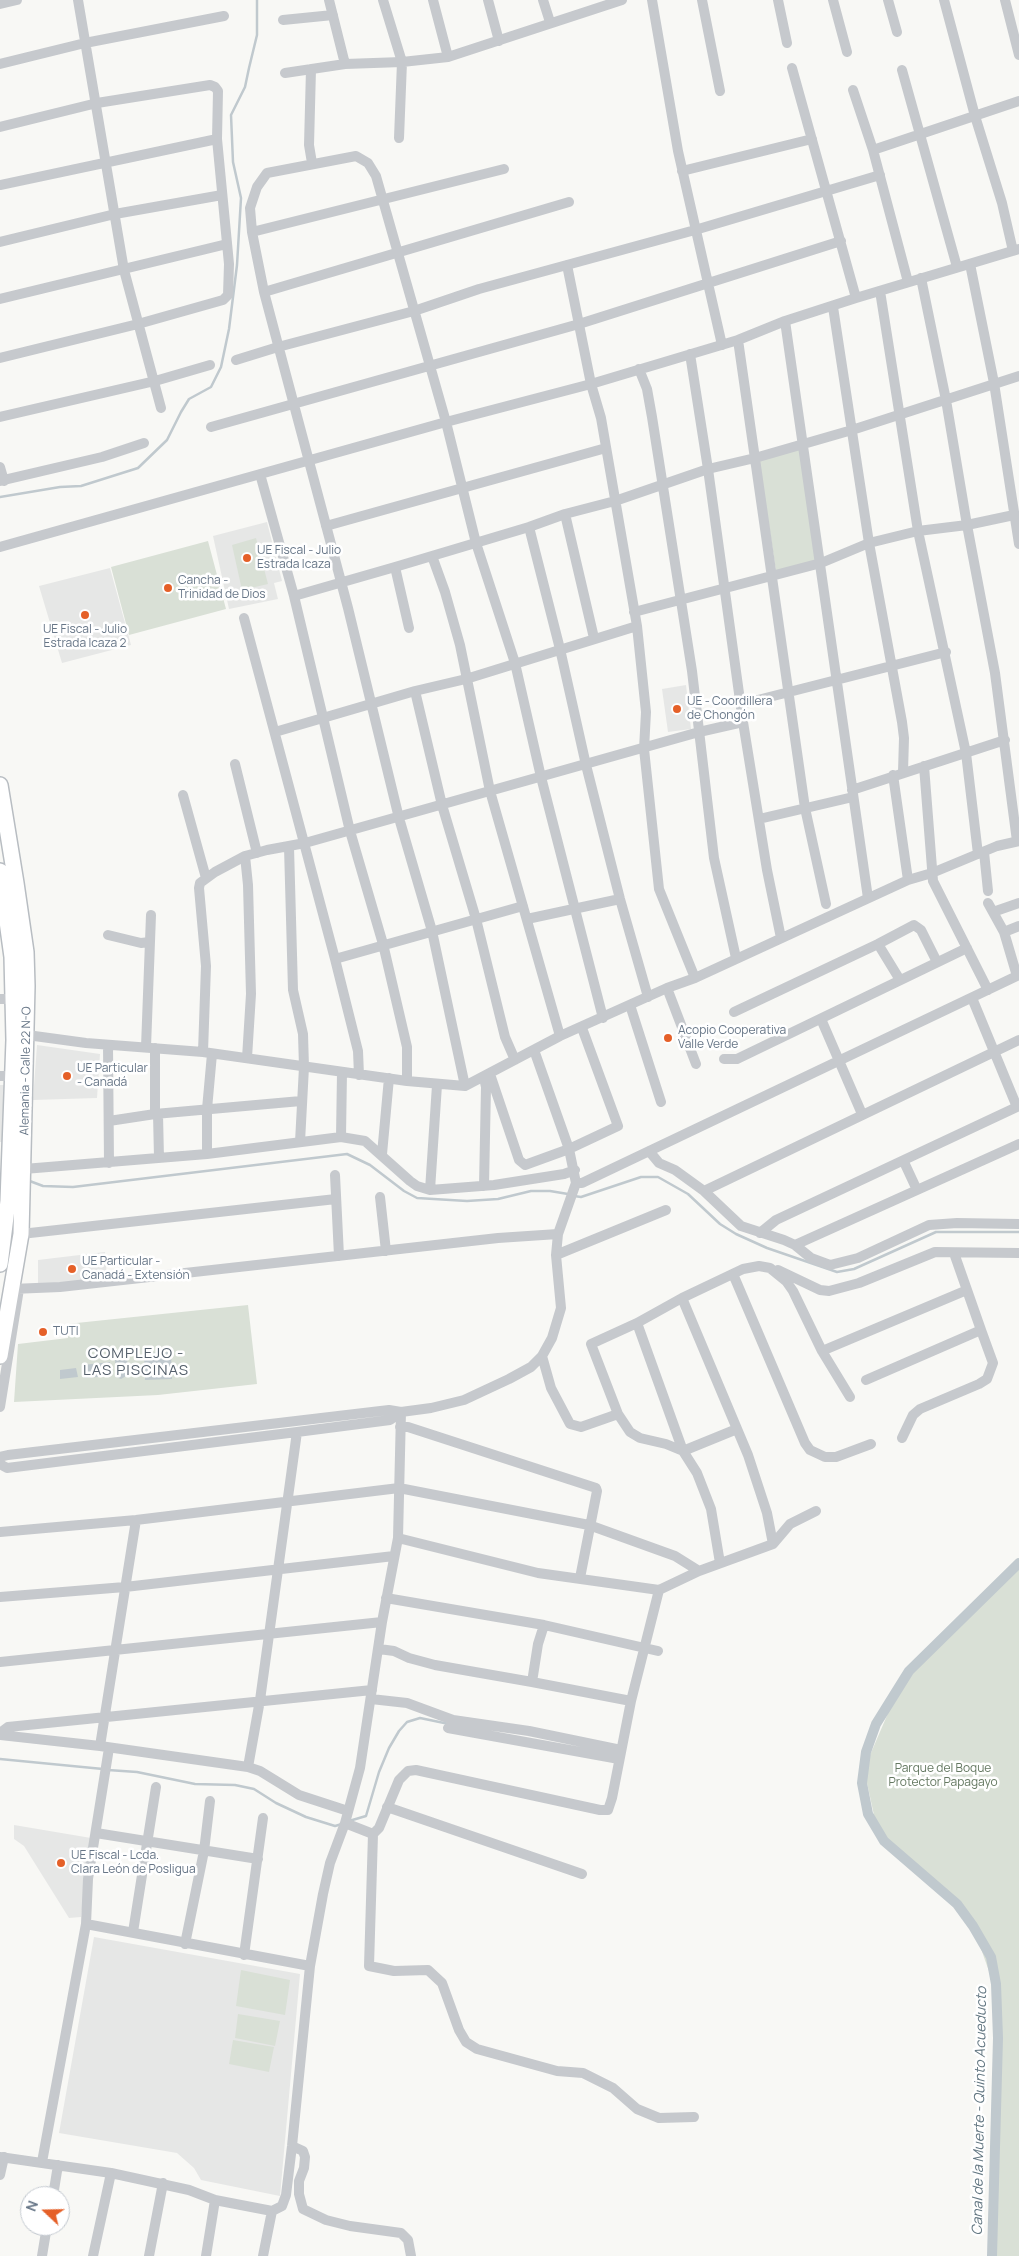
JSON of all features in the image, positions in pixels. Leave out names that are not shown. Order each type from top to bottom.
[{"type":"street","points":[[0,4],[17,0]]},
{"type":"street","points":[[78,0],[124,270],[162,408]]},
{"type":"street","points":[[329,0],[345,64]]},
{"type":"street","points":[[383,0],[402,62],[398,138]]},
{"type":"street","points":[[433,0],[448,56]]},
{"type":"street","points":[[488,0],[499,41]]},
{"type":"street","points":[[543,0],[550,22]]},
{"type":"street","points":[[285,73],[345,64],[402,62],[448,56],[499,41],[599,3],[622,0]]},
{"type":"street","points":[[652,0],[682,171],[722,345]]},
{"type":"street","points":[[702,0],[720,91]]},
{"type":"street","points":[[778,0],[787,43]]},
{"type":"street","points":[[833,0],[847,52]]},
{"type":"street","points":[[888,0],[897,32]]},
{"type":"street","points":[[0,547],[446,422],[591,384],[639,368],[738,340],[785,321],[856,298],[956,267],[1017,251],[976,116],[944,0]]},
{"type":"street","points":[[1005,0],[1019,55]]},
{"type":"street","points":[[283,20],[333,15]]},
{"type":"street","points":[[0,64],[85,43],[224,16]]},
{"type":"street","points":[[792,68],[856,298]]},
{"type":"street","points":[[311,69],[309,145],[312,163]]},
{"type":"street","points":[[902,70],[956,267]]},
{"type":"street","points":[[0,126],[97,103],[212,85],[218,92],[217,139],[227,244],[228,295],[225,298],[138,324],[0,358]]},
{"type":"street","points":[[853,90],[873,150],[908,282]]},
{"type":"street","points":[[873,150],[1019,101]]},
{"type":"street","points":[[0,185],[217,139]]},
{"type":"street","points":[[682,171],[812,139]]},
{"type":"street","points":[[465,1086],[432,931],[398,818],[295,404],[264,292],[252,232],[250,208],[256,187],[267,173],[356,156],[364,159],[376,176],[397,254],[431,366],[476,543],[515,663],[541,777],[603,1018]]},
{"type":"street","points":[[252,232],[504,169]]},
{"type":"street","points":[[236,360],[278,346],[414,311],[479,289],[695,230],[880,175]]},
{"type":"street","points":[[0,242],[115,214],[222,195]]},
{"type":"street","points":[[264,292],[569,202]]},
{"type":"street","points":[[210,427],[579,324],[841,241]]},
{"type":"street","points":[[0,299],[227,244]]},
{"type":"street","points":[[970,264],[994,384],[1019,544]]},
{"type":"street","points":[[566,265],[591,384],[601,418],[637,626],[646,712],[644,749],[659,889],[695,978]]},
{"type":"street","points":[[27,1035],[108,1045],[208,1053],[359,1075],[437,1085],[465,1086],[560,1036],[582,1028],[667,988],[695,978],[908,880],[1018,841],[995,673],[966,525],[946,400],[921,278]]},
{"type":"street","points":[[880,291],[918,531],[946,652],[966,753],[988,891]]},
{"type":"street","points":[[833,307],[869,543],[904,738],[898,774],[908,880]]},
{"type":"street","points":[[785,321],[868,898]]},
{"type":"street","points":[[738,340],[804,808],[826,904]]},
{"type":"street","points":[[690,354],[726,589],[744,722],[780,938]]},
{"type":"street","points":[[0,417],[155,381],[210,365]]},
{"type":"street","points":[[639,368],[647,389],[652,417],[661,486],[692,671],[714,858],[736,958]]},
{"type":"street","points":[[294,596],[529,527],[565,514],[615,501],[708,469],[755,458],[852,430],[1019,376]]},
{"type":"street","points":[[0,467],[2,481],[102,457],[144,443]]},
{"type":"street","points":[[326,526],[606,448]]},
{"type":"street","points":[[260,474],[294,596],[350,831],[383,944],[407,1047],[407,1081]]},
{"type":"street","points":[[565,514],[594,638]]},
{"type":"street","points":[[634,612],[821,563],[869,543],[918,531],[1016,521]]},
{"type":"street","points":[[529,527],[586,765],[620,899],[648,997]]},
{"type":"street","points":[[432,556],[445,592],[490,791],[560,1036]]},
{"type":"street","points":[[395,567],[409,628]]},
{"type":"street","points":[[244,618],[335,958],[358,1051],[359,1075]]},
{"type":"street","points":[[275,732],[415,691],[466,679],[637,626]]},
{"type":"street","points":[[742,704],[946,652]]},
{"type":"street","points":[[415,691],[442,805],[476,919],[505,1036],[515,1060]]},
{"type":"street","points":[[207,1154],[208,1053],[206,966],[200,882],[245,856],[350,831],[699,732],[744,722]]},
{"type":"street","points":[[759,819],[853,794],[898,774],[1005,740]]},
{"type":"street","points":[[235,764],[257,853]]},
{"type":"street","points":[[924,766],[932,873],[940,897],[988,990]]},
{"type":"street","name":"Alemania - Calle 22 N-O","points":[[0,785],[26,952],[27,1035],[24,1171],[10,1198],[21,1234],[15,1289],[0,1356]]},
{"type":"street","points":[[183,796],[206,878]]},
{"type":"street","points":[[289,847],[293,990],[303,1034],[304,1067],[300,1142]]},
{"type":"street","points":[[245,856],[248,884],[251,994],[247,1058]]},
{"type":"street","name":"Alemania - Calle 22 N-O","points":[[0,871],[12,957],[7,999],[10,1198],[0,1264]]},
{"type":"street","points":[[527,919],[575,907],[620,899]]},
{"type":"street","points":[[576,1183],[582,1183],[1018,976],[1004,932],[991,908],[1019,904]]},
{"type":"street","points":[[335,958],[523,906]]},
{"type":"street","points":[[150,914],[150,1048],[159,1158]]},
{"type":"street","points":[[734,1012],[916,925],[921,930],[937,962]]},
{"type":"street","points":[[1004,932],[1019,926]]},
{"type":"street","points":[[108,935],[141,943],[150,942]]},
{"type":"street","points":[[878,944],[900,980]]},
{"type":"street","points":[[724,1059],[737,1059],[822,1020],[967,948]]},
{"type":"street","points":[[667,988],[696,1064]]},
{"type":"street","points":[[760,1233],[776,1220],[904,1162],[1018,1106],[972,998]]},
{"type":"street","points":[[630,1005],[661,1102]]},
{"type":"street","points":[[822,1020],[862,1114]]},
{"type":"street","points":[[487,1076],[521,1163],[532,1164],[618,1126],[582,1028]]},
{"type":"street","points":[[704,1192],[862,1114],[1019,1040]]},
{"type":"street","points":[[108,1045],[109,1163]]},
{"type":"street","points":[[0,1457],[389,1410],[400,1412],[431,1408],[464,1400],[509,1380],[531,1367],[542,1356],[552,1338],[560,1308],[556,1255],[558,1234],[576,1183],[575,1170],[569,1149],[534,1050]]},
{"type":"street","points":[[341,1137],[342,1072]]},
{"type":"street","points":[[484,1186],[487,1076]]},
{"type":"street","points":[[382,1154],[389,1078]]},
{"type":"street","points":[[430,1190],[437,1085]]},
{"type":"street","points":[[109,1121],[156,1114],[301,1101]]},
{"type":"street","points":[[24,1171],[207,1154],[341,1137],[365,1141],[417,1186],[430,1190],[484,1186],[564,1174],[575,1170]]},
{"type":"street","points":[[795,1245],[1019,1144]]},
{"type":"street","points":[[649,1151],[659,1163],[675,1170],[704,1192],[741,1226],[795,1245],[811,1258],[830,1265],[858,1258],[929,1225],[956,1223],[1019,1224]]},
{"type":"street","points":[[904,1162],[916,1190]]},
{"type":"street","points":[[335,1175],[339,1256]]},
{"type":"street","points":[[380,1197],[386,1251]]},
{"type":"street","points":[[21,1234],[336,1199]]},
{"type":"street","points":[[556,1255],[666,1210]]},
{"type":"street","points":[[0,1407],[15,1289],[60,1287],[498,1238],[558,1234]]},
{"type":"street","points":[[737,1429],[683,1451],[666,1444],[640,1438],[630,1432],[618,1414],[591,1344],[750,1266],[770,1268],[820,1290],[829,1291],[859,1283],[928,1254],[943,1251],[954,1253],[1019,1253]]},
{"type":"street","points":[[902,1438],[913,1415],[920,1409],[979,1384],[986,1378],[993,1363],[954,1253]]},
{"type":"street","points":[[770,1268],[786,1281],[822,1351],[850,1397]]},
{"type":"street","points":[[733,1274],[805,1443],[810,1450],[825,1457],[836,1457],[871,1444]]},
{"type":"street","points":[[822,1351],[967,1290]]},
{"type":"street","points":[[682,1298],[748,1455],[766,1512],[773,1544]]},
{"type":"street","points":[[637,1323],[683,1451],[696,1473],[710,1508],[720,1563]]},
{"type":"street","points":[[866,1380],[981,1330]]},
{"type":"street","points":[[542,1356],[551,1388],[570,1424],[581,1427],[618,1414]]},
{"type":"street","points":[[0,2175],[2,2157],[111,2173],[163,2183],[215,2200],[272,2211],[282,2206],[286,2195],[292,2146],[310,1966],[330,1863],[345,1823],[360,1768],[382,1622],[398,1538],[400,1412]]},
{"type":"street","points":[[0,1464],[7,1468],[390,1420],[400,1412]]},
{"type":"street","points":[[400,1427],[408,1427],[593,1486],[597,1491],[580,1578]]},
{"type":"street","points":[[248,1767],[260,1700],[296,1432]]},
{"type":"street","points":[[0,1532],[136,1520],[399,1488],[589,1525],[675,1556],[699,1571]]},
{"type":"street","points":[[398,1538],[538,1573],[659,1590],[699,1571],[773,1544],[790,1524],[816,1511]]},
{"type":"street","points":[[42,2162],[86,1924],[88,1878],[96,1833],[106,1716],[114,1651],[136,1520]]},
{"type":"street","points":[[0,1597],[125,1587],[394,1556]]},
{"type":"street","points":[[659,1590],[631,1701],[608,1810],[600,1810],[416,1770],[403,1775],[379,1828],[373,1834],[369,1966],[394,1971],[428,1970],[442,1983],[459,2030],[466,2042],[477,2049],[557,2071],[583,2073],[613,2088],[637,2109],[659,2118],[694,2117]]},
{"type":"street","points":[[386,1598],[544,1624],[658,1651]]},
{"type":"street","points":[[0,1662],[382,1622]]},
{"type":"street","points":[[532,1682],[538,1644],[544,1624]]},
{"type":"street","points":[[379,1649],[394,1651],[409,1658],[435,1665],[631,1701]]},
{"type":"street","points":[[0,1734],[8,1727],[106,1716],[260,1700],[371,1695],[407,1703],[453,1720],[529,1731],[620,1754]]},
{"type":"street","points":[[448,1728],[620,1754]]},
{"type":"street","points":[[0,1734],[248,1767],[260,1770],[306,1798],[348,1811]]},
{"type":"street","points":[[133,1932],[156,1787]]},
{"type":"street","points":[[185,1944],[204,1851],[210,1801]]},
{"type":"street","points":[[387,1807],[582,1874]]},
{"type":"street","points":[[244,1955],[264,1818]]},
{"type":"street","points":[[345,1823],[373,1834]]},
{"type":"street","points":[[96,1833],[258,1859]]},
{"type":"street","points":[[86,1924],[310,1966]]},
{"type":"street","points":[[292,2146],[303,2151],[305,2157],[304,2168],[299,2181],[299,2194],[303,2210],[326,2220],[350,2226],[401,2233],[408,2240],[411,2256]]},
{"type":"street","points":[[54,2186],[58,2165]]},
{"type":"street","points":[[93,2256],[111,2173]]},
{"type":"street","points":[[150,2256],[163,2183]]},
{"type":"street","points":[[206,2256],[215,2200]]},
{"type":"street","points":[[263,2256],[272,2211]]},
{"type":"street","points":[[42,2256],[45,2236]]},
{"type":"shaded area","name":"UE Fiscal - Julio Estrada Icaza","points":[[267,522],[282,581],[274,583],[278,599],[229,609],[213,536]]},
{"type":"shaded area","name":"UE Fiscal - Julio Estrada Icaza 2","points":[[110,568],[131,645],[62,663],[39,586]]},
{"type":"shaded area","name":"UE - Coordillera de Chongón","points":[[686,685],[691,729],[668,732],[662,689]]},
{"type":"shaded area","name":"UE Particular - Canadá","points":[[37,1045],[100,1054],[97,1098],[33,1100]]},
{"type":"shaded area","points":[[0,1085],[4,1085],[2,1142],[0,1142]]},
{"type":"shaded area","name":"UE Particular - Canadá - Extensión","points":[[105,1252],[107,1278],[38,1286],[38,1260]]},
{"type":"shaded area","points":[[171,1352],[172,1379],[145,1380],[144,1353]]},
{"type":"shaded area","points":[[119,1353],[126,1354],[127,1356],[128,1375],[121,1379],[116,1377],[115,1358]]},
{"type":"shaded area","points":[[110,1362],[111,1376],[84,1378],[83,1365]]},
{"type":"shaded area","points":[[76,1368],[78,1377],[60,1379],[60,1370]]},
{"type":"shaded area","name":"UE Fiscal - Lcda. Clara León de Posligua","points":[[14,1825],[91,1838],[81,1917],[69,1918],[24,1846],[14,1839]]},
{"type":"shaded area","points":[[94,1937],[300,1974],[280,2196],[201,2180],[194,2168],[177,2153],[59,2133]]},
{"type":"green space","points":[[801,448],[818,560],[776,571],[759,460]]},
{"type":"green space","points":[[256,538],[268,584],[242,590],[232,545]]},
{"type":"green space","name":"Cancha - Trinidad de Dios","points":[[208,541],[226,609],[129,635],[111,567]]},
{"type":"green space","name":"COMPLEJO - LAS PISCINAS","points":[[248,1305],[257,1384],[158,1395],[14,1402],[18,1344],[68,1338],[67,1324]]},
{"type":"green space","name":"Parque del Boque Protector Papagayo","points":[[1019,1564],[1019,2256],[992,2256],[997,1994],[973,1926],[877,1829],[864,1769],[901,1683]]},
{"type":"green space","points":[[241,1970],[290,1980],[285,2015],[236,2006]]},
{"type":"green space","points":[[238,2014],[280,2021],[275,2046],[235,2038]]},
{"type":"green space","points":[[233,2040],[274,2047],[269,2072],[229,2064]]},
{"type":"waterway","points":[[0,497],[60,487],[81,486],[138,468],[167,440],[189,399],[211,387],[221,367],[229,329],[237,265],[241,198],[233,162],[231,115],[245,87],[257,35],[257,0]]},
{"type":"waterway","points":[[27,1180],[43,1186],[73,1187],[347,1154],[370,1165],[404,1191],[417,1198],[467,1201],[498,1199],[531,1191],[550,1191],[568,1194]]},
{"type":"waterway","points":[[574,1196],[581,1197],[641,1177],[658,1177],[688,1194],[720,1224],[736,1234],[767,1248],[837,1272],[854,1269],[936,1232],[1019,1232]]},
{"type":"waterway","name":"Canal de la Muerte - Quinto Acueducto","points":[[992,2256],[998,2038],[996,1984],[991,1957],[973,1926],[957,1904],[884,1841],[868,1814],[862,1783],[866,1752],[876,1724],[909,1671],[1019,1563]]},
{"type":"waterway","points":[[349,1821],[366,1816],[379,1772],[389,1748],[407,1722],[420,1718],[449,1724]]},
{"type":"waterway","points":[[0,1759],[103,1769]]},
{"type":"waterway","points":[[108,1770],[137,1772],[195,1784],[235,1785],[254,1789],[276,1803],[306,1817],[335,1826],[342,1824]]},
{"type":"place","name":"UE Fiscal - Julio Estrada Icaza","points":[[247,558]]},
{"type":"place","name":"Cancha - Trinidad de Dios","points":[[168,588]]},
{"type":"place","name":"UE Fiscal - Julio Estrada Icaza 2","points":[[85,615]]},
{"type":"place","name":"UE - Coordillera de Chongón","points":[[677,709]]},
{"type":"place","name":"Acopio Cooperativa Valle Verde","points":[[668,1038]]},
{"type":"place","name":"UE Particular - Canadá","points":[[67,1076]]},
{"type":"place","name":"UE Particular - Canadá - Extensión","points":[[72,1269]]},
{"type":"place","name":"TUTI","points":[[43,1332]]},
{"type":"place","name":"UE Fiscal - Lcda. Clara León de Posligua","points":[[61,1863]]},
{"type":"district","name":"COMPLEJO - LAS PISCINAS","points":[[136,1362]]}]
